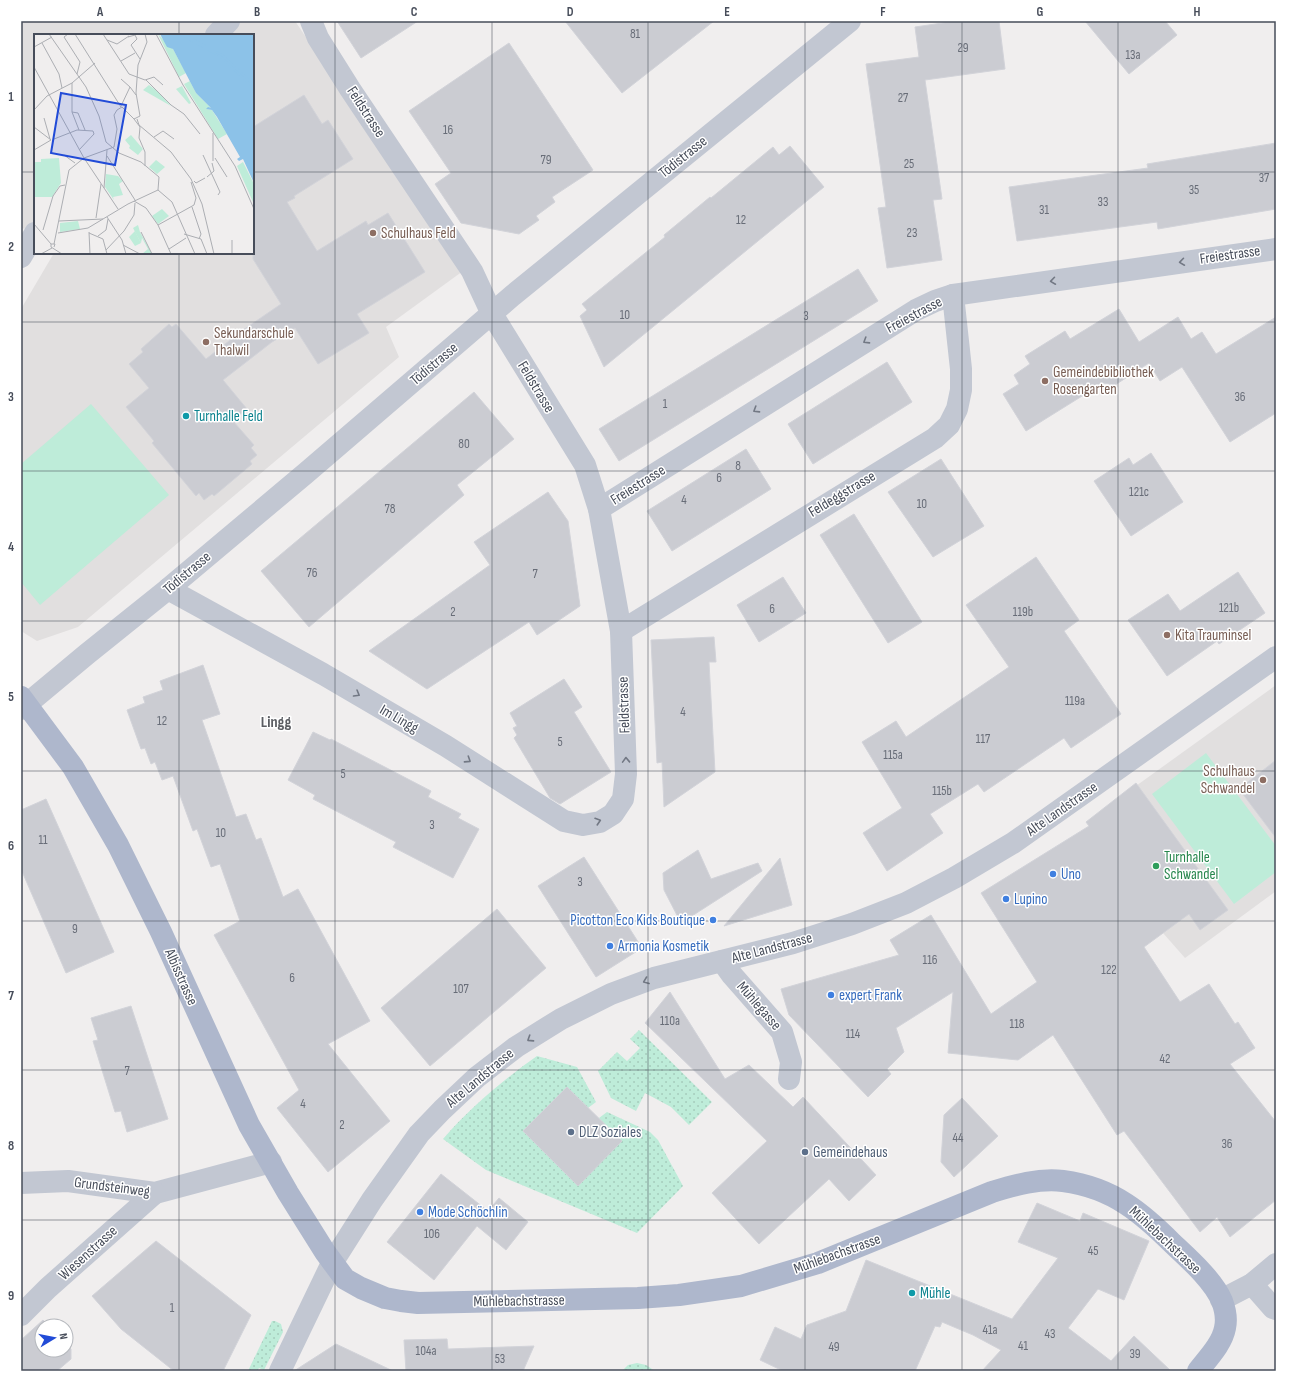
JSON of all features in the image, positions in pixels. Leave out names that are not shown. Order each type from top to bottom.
[{"type":"main road","name":"Albisstrasse","points":[[23,704],[73,767],[118,845],[161,932],[249,1125],[288,1193],[332,1263]]},
{"type":"main road","name":"Mühlebachstrasse","points":[[332,1263],[345,1279],[361,1288],[386,1298],[418,1303],[638,1298],[679,1295],[741,1286],[818,1263],[992,1192],[1044,1180],[1063,1181],[1085,1186],[1125,1203],[1142,1215],[1209,1281],[1221,1300],[1226,1314],[1225,1328],[1220,1342],[1198,1371]]},
{"type":"street","points":[[217,34],[229,21]]},
{"type":"street","name":"Feldstrasse","points":[[311,21],[318,38],[350,89],[472,272],[492,314],[584,465],[599,509],[621,631],[626,774],[623,799]]},
{"type":"street","name":"Tödistrasse","points":[[23,704],[168,589],[512,296],[850,21]]},
{"type":"street","points":[[21,257],[34,235]]},
{"type":"street","name":"Freiestrasse","points":[[599,509],[916,310],[935,301],[952,295],[1276,248]]},
{"type":"street","name":"Feldeggstrasse","points":[[621,631],[935,438],[949,424],[957,409],[962,390],[961,369],[952,295]]},
{"type":"street","name":"Im Lingg","points":[[168,589],[323,674],[446,746],[564,821],[583,825],[600,822],[613,814],[623,799]]},
{"type":"street","name":"Alte Landstrasse","points":[[280,1371],[332,1263],[372,1200],[419,1134],[477,1077],[516,1048],[561,1019],[611,994],[654,978],[793,943],[852,924],[906,903],[954,878],[1013,843],[1276,657]]},
{"type":"street","name":"Mühlegasse","points":[[722,961],[732,975],[782,1032],[791,1062],[789,1079]]},
{"type":"street","name":"Grundsteinweg","points":[[21,1183],[68,1181],[155,1193],[270,1162]]},
{"type":"street","name":"Wiesenstrasse","points":[[21,1315],[48,1288],[155,1193]]},
{"type":"street","points":[[1221,1300],[1252,1284],[1276,1264]]},
{"type":"street","points":[[1252,1284],[1273,1308],[1276,1309]]},
{"type":"shaded area","name":"Sekundarschule Thalwil","points":[[21,21],[295,21],[463,271],[386,327],[399,357],[78,627],[37,641],[21,631],[21,309],[53,254],[254,254],[254,34],[34,34],[34,231],[21,228]]},
{"type":"shaded area","points":[[1276,685],[1276,891],[1185,958],[1163,933],[1086,822]]},
{"type":"green space","points":[[91,404],[169,495],[40,605],[21,582],[21,464]]},
{"type":"green space","points":[[1206,753],[1276,846],[1276,872],[1234,904],[1152,794]]},
{"type":"green space","points":[[639,1030],[712,1102],[689,1125],[671,1107],[645,1093],[636,1111],[611,1098],[598,1071],[617,1052],[627,1061],[640,1048],[630,1039]]},
{"type":"green space","points":[[537,1056],[577,1067],[596,1102],[588,1108],[567,1087],[523,1131],[578,1185],[621,1141],[599,1118],[607,1112],[650,1132],[658,1140],[683,1186],[637,1233],[486,1170],[443,1139],[488,1094]]},
{"type":"green space","points":[[272,1321],[281,1324],[283,1332],[264,1370],[259,1368],[257,1371],[248,1371]]},
{"type":"green space","points":[[637,1363],[646,1365],[655,1371],[622,1371],[628,1365]]},
{"type":"building","points":[[337,21],[418,21],[361,58]]},
{"type":"building","points":[[565,21],[714,21],[622,93]]},
{"type":"building","points":[[956,21],[999,21],[1005,69],[925,80],[942,199],[933,200],[942,260],[887,268],[878,208],[886,207],[866,64],[919,57],[915,27]]},
{"type":"building","points":[[1085,21],[1165,21],[1177,35],[1129,74]]},
{"type":"building","points":[[509,43],[593,170],[552,197],[555,202],[536,216],[539,220],[519,234],[461,223],[435,184],[451,173],[409,111]]},
{"type":"building","points":[[304,95],[322,124],[328,120],[353,159],[294,196],[295,198],[287,202],[317,251],[366,221],[368,225],[388,213],[425,272],[357,314],[369,333],[318,364],[295,328],[272,342],[223,380],[247,409],[233,421],[254,445],[251,448],[257,455],[250,461],[252,464],[214,496],[212,494],[204,500],[199,493],[196,496],[152,443],[154,441],[126,407],[149,388],[129,364],[143,352],[141,349],[169,324],[172,327],[176,324],[206,359],[243,330],[281,304],[253,259],[254,126]]},
{"type":"building","points":[[1276,143],[1276,209],[1158,229],[1157,222],[1017,241],[1009,187],[1148,168],[1147,164]]},
{"type":"building","points":[[790,146],[824,187],[604,367],[580,316],[587,310],[582,304],[665,237],[664,235],[710,197],[711,198],[773,147],[779,155]]},
{"type":"building","points":[[858,269],[878,301],[619,461],[599,429]]},
{"type":"building","points":[[1119,309],[1139,342],[1178,317],[1191,339],[1202,332],[1216,354],[1276,317],[1276,413],[1230,442],[1182,367],[1160,381],[1149,363],[1115,385],[1103,383],[1026,431],[1003,394],[1019,384],[1014,375],[1030,364],[1025,356],[1065,331],[1070,339]]},
{"type":"building","points":[[887,362],[912,402],[813,464],[788,424]]},
{"type":"building","points":[[474,392],[514,439],[457,485],[464,495],[309,627],[261,571]]},
{"type":"building","points":[[746,449],[771,489],[672,551],[647,511]]},
{"type":"building","points":[[1151,453],[1183,502],[1131,536],[1094,481],[1129,458],[1133,465]]},
{"type":"building","points":[[941,459],[984,526],[933,557],[888,492]]},
{"type":"building","points":[[548,492],[568,521],[580,606],[537,635],[529,622],[427,689],[369,651],[490,565],[474,542]]},
{"type":"building","points":[[854,514],[922,622],[888,643],[820,535]]},
{"type":"building","points":[[1036,557],[1079,620],[1064,631],[1121,714],[1071,748],[1064,738],[984,792],[978,784],[930,814],[943,833],[887,871],[863,833],[902,808],[862,742],[896,721],[906,737],[1009,667],[966,605]]},
{"type":"building","points":[[1238,572],[1265,613],[1219,644],[1217,641],[1167,676],[1128,620],[1168,594],[1180,611]]},
{"type":"building","points":[[783,577],[806,613],[759,642],[737,605]]},
{"type":"building","points":[[714,637],[716,662],[709,662],[715,772],[664,807],[662,762],[657,763],[651,640]]},
{"type":"building","points":[[203,665],[220,714],[202,720],[236,817],[246,814],[256,840],[261,838],[283,897],[298,889],[370,1021],[328,1044],[390,1121],[328,1172],[277,1108],[299,1090],[214,935],[240,921],[220,864],[211,867],[197,829],[193,831],[173,776],[162,780],[155,762],[151,764],[145,748],[141,749],[127,710],[145,703],[143,697],[163,690],[160,681]]},
{"type":"building","points":[[564,679],[582,707],[574,712],[611,772],[560,804],[550,798],[514,738],[517,735],[513,728],[517,726],[510,713]]},
{"type":"building","points":[[313,732],[330,740],[331,739],[431,791],[428,797],[461,814],[458,818],[479,829],[453,878],[393,847],[396,842],[313,799],[315,795],[288,780]]},
{"type":"building","name":"Schulhaus Schwandel","points":[[1276,760],[1276,838],[1239,789]]},
{"type":"building","points":[[1136,783],[1228,910],[1200,930],[1189,914],[1144,947],[1180,1002],[1209,984],[1235,1024],[1238,1022],[1255,1048],[1230,1064],[1276,1122],[1276,1200],[1230,1237],[1217,1217],[1200,1232],[1124,1131],[1117,1135],[1053,1035],[1018,1060],[948,1053],[953,992],[896,1028],[904,1052],[887,1069],[891,1074],[868,1097],[789,1015],[781,989],[899,955],[890,940],[931,915],[991,1014],[1037,982],[981,893],[1089,826],[1086,822]]},
{"type":"building","points":[[46,799],[114,952],[66,973],[21,869],[21,810]]},
{"type":"building","points":[[698,850],[711,879],[758,863],[762,871],[681,923],[664,890],[663,873]]},
{"type":"building","points":[[584,857],[642,948],[596,977],[538,886]]},
{"type":"building","points":[[780,858],[792,905],[724,926]]},
{"type":"building","points":[[497,909],[546,968],[430,1066],[381,1008]]},
{"type":"building","name":"Gemeindehaus","points":[[670,992],[725,1079],[749,1065],[793,1107],[803,1097],[876,1175],[849,1201],[829,1179],[759,1244],[712,1193],[767,1141],[645,1023]]},
{"type":"building","points":[[131,1006],[168,1119],[127,1132],[121,1111],[115,1112],[93,1041],[98,1040],[91,1018]]},
{"type":"building","points":[[567,1087],[622,1141],[578,1186],[523,1131]]},
{"type":"building","points":[[962,1098],[998,1136],[954,1177],[941,1162],[944,1115]]},
{"type":"building","points":[[441,1174],[488,1211],[499,1198],[528,1222],[506,1250],[477,1226],[434,1280],[387,1242]]},
{"type":"building","points":[[1037,1203],[1080,1221],[1083,1213],[1149,1241],[1124,1300],[1098,1289],[1068,1328],[1111,1361],[1134,1336],[1171,1371],[982,1371],[1001,1350],[973,1335],[942,1322],[940,1327],[935,1326],[915,1371],[783,1371],[760,1360],[775,1327],[801,1339],[807,1325],[846,1311],[866,1260],[1012,1319],[1058,1258],[1018,1242]]},
{"type":"building","points":[[156,1241],[251,1315],[223,1371],[174,1371],[121,1329],[92,1296]]},
{"type":"building","points":[[34,1328],[34,1358],[71,1359],[57,1371],[21,1371],[21,1340]]},
{"type":"building","points":[[447,1339],[448,1349],[534,1346],[523,1371],[406,1371],[404,1340]]},
{"type":"building","points":[[336,1344],[393,1371],[294,1371]]},
{"type":"place","name":"Schulhaus Feld","points":[[373,233]]},
{"type":"place","name":"Sekundarschule Thalwil","points":[[206,342]]},
{"type":"place","name":"Gemeindebibliothek Rosengarten","points":[[1045,381]]},
{"type":"place","name":"Turnhalle Feld","points":[[186,416]]},
{"type":"place","name":"Kita Trauminsel","points":[[1167,635]]},
{"type":"place","name":"Schulhaus Schwandel","points":[[1263,780]]},
{"type":"place","name":"Turnhalle Schwandel","points":[[1156,866]]},
{"type":"place","name":"Uno","points":[[1053,874]]},
{"type":"place","name":"Lupino","points":[[1006,899]]},
{"type":"place","name":"Picotton Eco Kids Boutique","points":[[713,920]]},
{"type":"place","name":"Armonia Kosmetik","points":[[610,946]]},
{"type":"place","name":"expert Frank","points":[[831,995]]},
{"type":"place","name":"DLZ Soziales","points":[[571,1132]]},
{"type":"place","name":"Gemeindehaus","points":[[805,1152]]},
{"type":"place","name":"Mode Schöchlin","points":[[420,1212]]},
{"type":"place","name":"Mühle","points":[[912,1293]]},
{"type":"district","name":"Lingg","points":[[276,722]]}]
